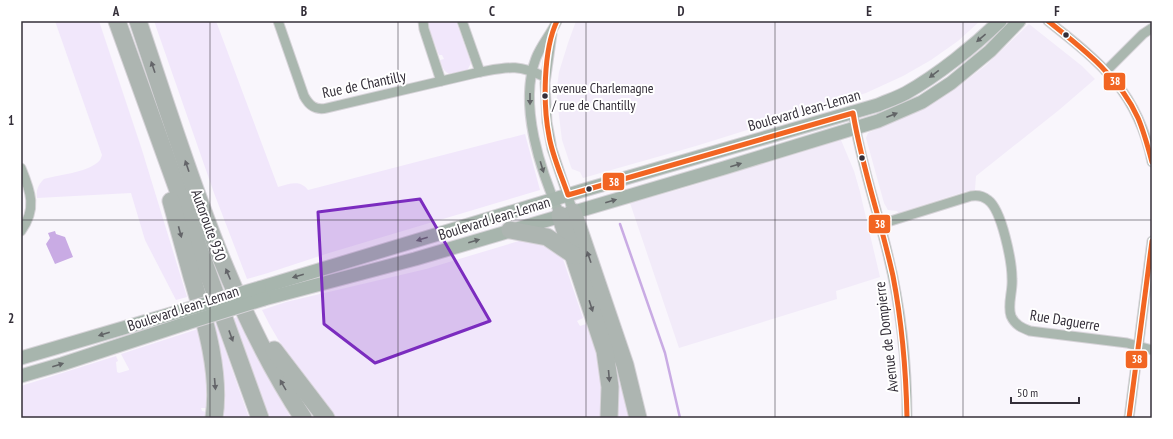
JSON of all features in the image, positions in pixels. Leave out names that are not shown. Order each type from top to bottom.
[{"type":"highway","name":"Autoroute 930","points":[[117,21],[260,418]]},
{"type":"highway","name":"Autoroute 930","points":[[138,21],[217,249],[244,310],[269,360],[303,418]]},
{"type":"highway","points":[[140,87],[206,328],[215,384],[214,418]]},
{"type":"highway","points":[[567,213],[574,256],[606,358],[610,387],[609,418]]},
{"type":"highway","points":[[567,213],[626,365],[638,418]]},
{"type":"highway","points":[[510,230],[547,237],[574,256]]},
{"type":"highway","points":[[244,310],[326,418]]},
{"type":"street","name":"Rue de Chantilly","points":[[278,21],[304,96],[310,105],[317,109],[327,108],[480,72],[513,67],[532,71],[545,77]]},
{"type":"street","points":[[423,21],[424,29],[441,81]]},
{"type":"street","points":[[462,21],[480,72]]},
{"type":"street","points":[[557,21],[536,57],[532,71],[530,107],[533,136],[553,200],[567,213]]},
{"type":"street","name":"Boulevard Jean-Leman","points":[[21,376],[187,323],[261,294],[568,195],[853,113],[895,98],[920,84],[970,48],[1000,21]]},
{"type":"street","name":"Boulevard Jean-Leman","points":[[21,358],[181,311],[360,274],[724,168],[878,121],[907,109],[934,95],[961,76],[986,54],[1019,21]]},
{"type":"street","points":[[1048,21],[1106,70],[1120,88],[1135,111],[1146,136],[1152,162]]},
{"type":"street","points":[[1106,70],[1143,34],[1152,28]]},
{"type":"street","points":[[552,31],[549,62],[545,77],[545,99],[549,137],[568,195],[567,213]]},
{"type":"street","name":"Avenue de Dompierre","points":[[853,113],[855,128],[892,269],[902,328],[907,418]]},
{"type":"street","points":[[21,168],[28,185],[31,205],[29,219],[21,231]]},
{"type":"street","name":"Rue Daguerre","points":[[880,224],[971,196],[980,196],[991,203],[996,210],[1009,253],[1012,280],[1010,310],[1012,318],[1018,325],[1030,331],[1127,343],[1138,346]]},
{"type":"street","points":[[1129,418],[1152,241]]},
{"type":"street","points":[[1138,346],[1152,350]]},
{"type":"highlighted area","points":[[420,199],[490,321],[375,363],[324,324],[318,212]]},
{"type":"shaded area","points":[[55,21],[99,21],[142,150],[187,297],[176,300],[145,240],[131,193],[37,198],[38,188],[44,179],[86,169],[98,162],[102,155]]},
{"type":"shaded area","points":[[154,21],[216,21],[278,187],[298,183],[308,190],[525,134],[540,190],[247,279],[214,193]]},
{"type":"shaded area","points":[[428,21],[456,21],[471,63],[468,69],[452,74],[445,71],[440,60],[444,59],[442,55],[439,55],[428,26]]},
{"type":"shaded area","points":[[576,21],[980,21],[958,41],[931,60],[903,76],[866,93],[696,146],[583,178],[580,172],[572,169],[562,140],[557,100],[559,72]]},
{"type":"shaded area","points":[[1029,24],[1082,66],[1095,79],[1059,110],[976,176],[975,190],[967,191],[898,213],[897,211],[888,210],[884,203],[866,138],[868,133],[916,111],[959,86],[985,66]]},
{"type":"shaded area","points":[[841,140],[854,171],[860,192],[880,277],[836,291],[837,299],[679,348],[630,203]]},
{"type":"shaded area","points":[[55,231],[56,234],[65,237],[73,257],[55,264],[46,244],[50,238],[48,233]]},
{"type":"shaded area","points":[[522,240],[542,242],[557,252],[563,259],[583,318],[577,321],[580,326],[586,324],[599,359],[602,418],[333,418],[286,352],[262,310],[286,302],[426,269]]},
{"type":"shaded area","points":[[601,308],[633,418],[615,418]]},
{"type":"shaded area","points":[[237,317],[260,363],[291,418],[268,418],[232,319]]},
{"type":"shaded area","points":[[216,323],[249,418],[220,418],[210,325]]},
{"type":"shaded area","points":[[198,329],[204,357],[206,376],[206,408],[201,408],[202,411],[206,412],[205,418],[21,418],[21,386],[116,356],[118,361],[116,362],[117,372],[119,373],[129,370],[121,354]]},
{"type":"waterway","points":[[620,224],[665,353],[680,418]]},
{"type":"transit line","name":"38","points":[[557,21],[552,33],[549,47],[545,94],[550,143],[568,195],[853,113],[861,154],[893,276],[903,347],[907,418]]},
{"type":"transit line","name":"38","points":[[1048,21],[1099,64],[1121,89],[1138,118],[1152,162]]},
{"type":"transit line","name":"38","points":[[1129,418],[1152,241]]},
{"type":"place","name":"avenue Charlemagne / rue de Chantilly","points":[[545,96]]}]
